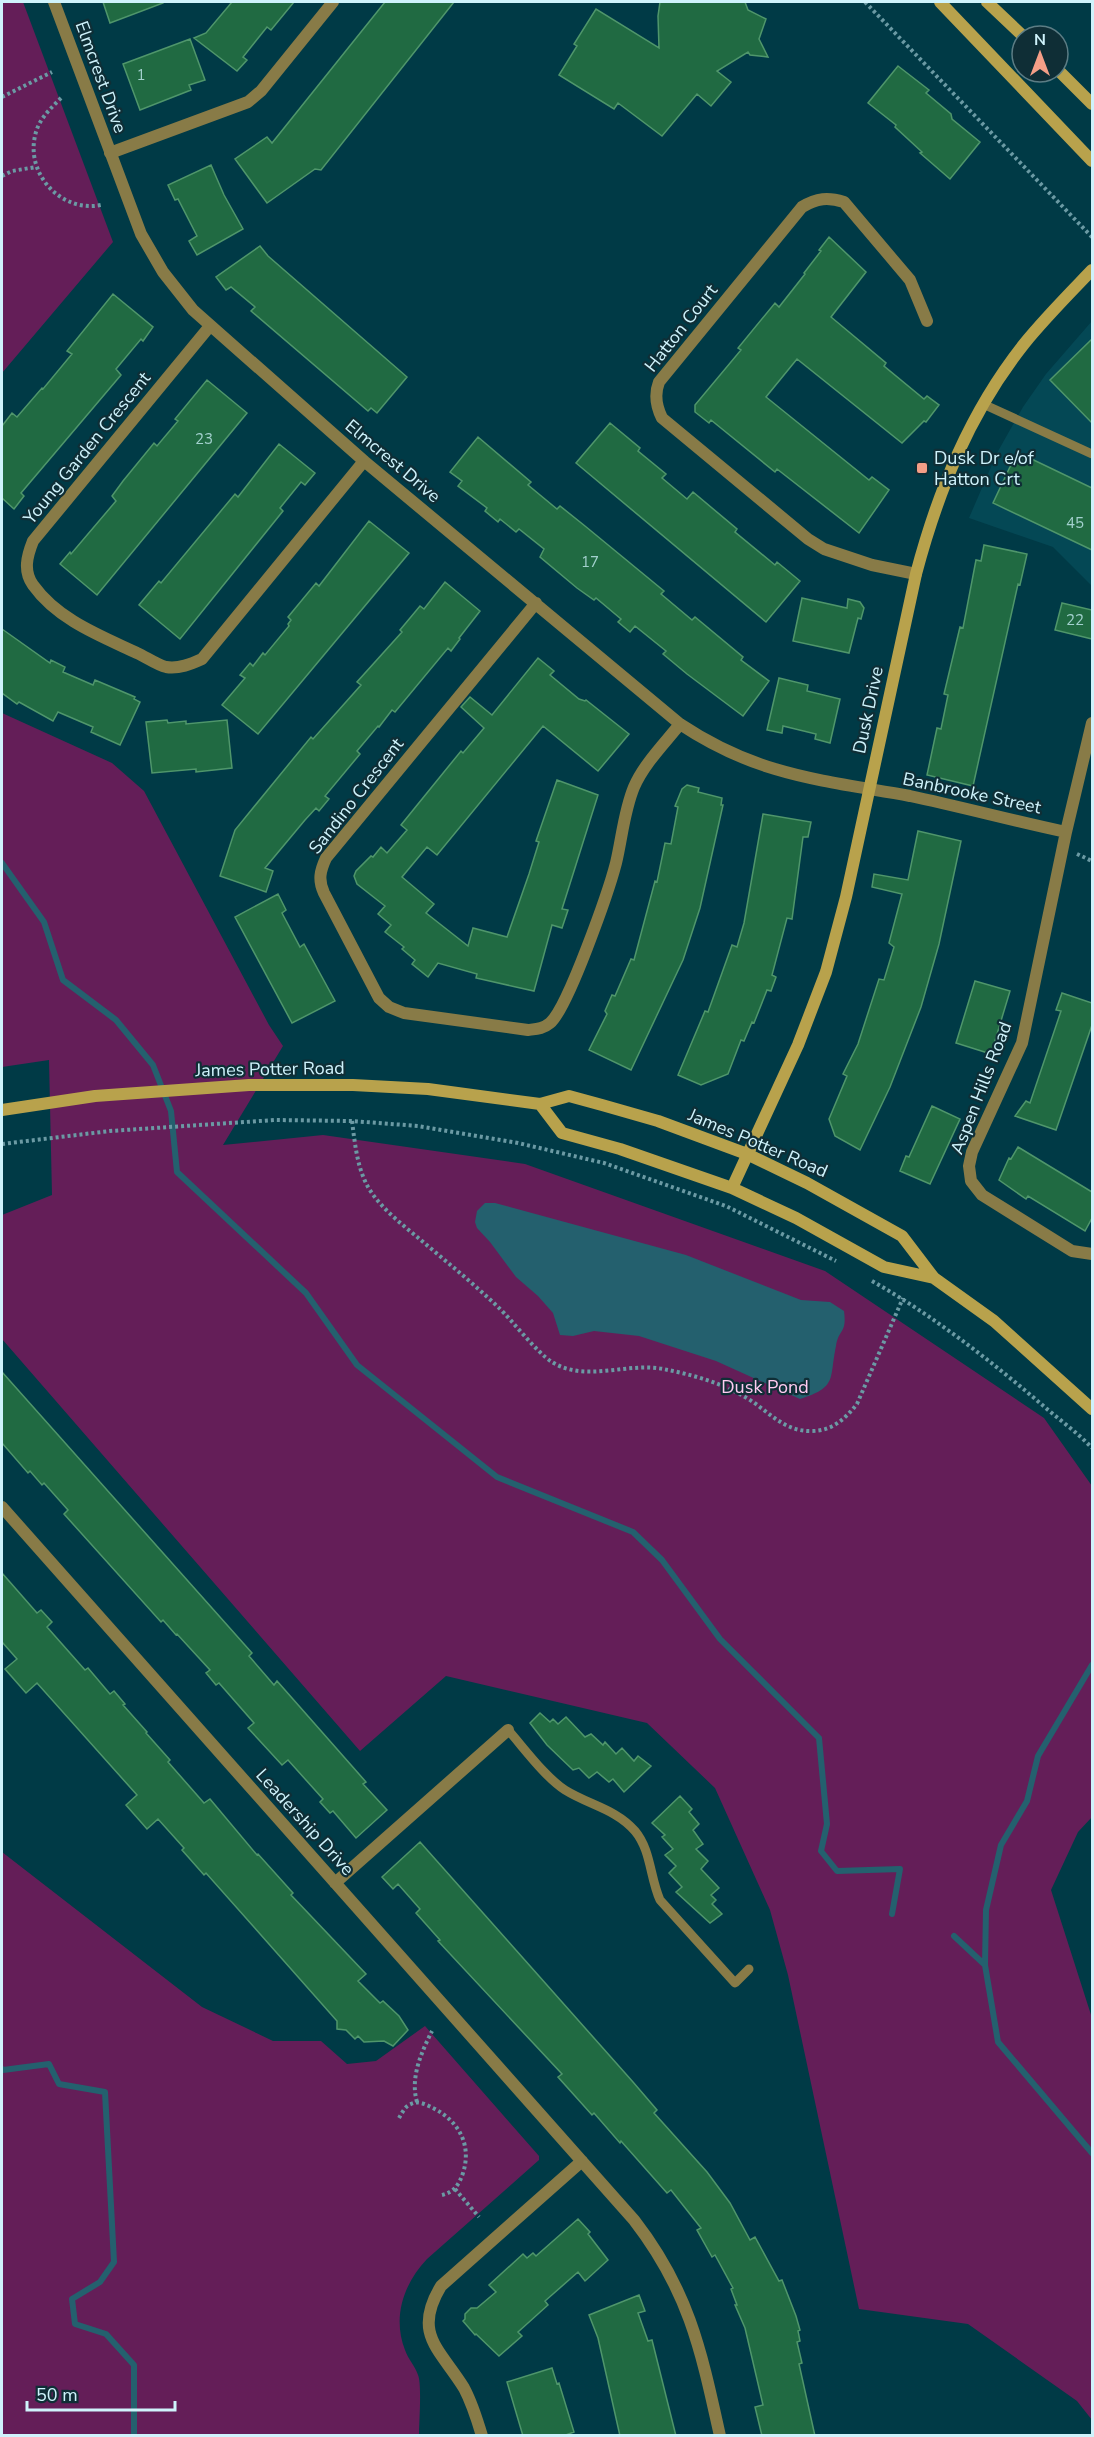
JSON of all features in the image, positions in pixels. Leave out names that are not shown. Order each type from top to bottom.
[{"type":"main road","points":[[940,2],[1092,161]]},
{"type":"main road","points":[[987,2],[1010,24]]},
{"type":"main road","points":[[1070,82],[1092,104]]},
{"type":"main road","name":"Dusk Drive","points":[[732,1188],[798,1045],[826,972],[870,789],[916,574],[943,487],[964,439],[983,404],[1024,345],[1092,270]]},
{"type":"main road","name":"James Potter Road","points":[[2,1110],[95,1096],[249,1085],[353,1085],[428,1089],[540,1104],[569,1096],[658,1121],[747,1154],[856,1208],[902,1236],[934,1278],[993,1321],[1092,1408]]},
{"type":"main road","name":"James Potter Road","points":[[540,1104],[562,1133],[620,1149],[732,1188],[796,1218],[884,1267],[934,1278]]},
{"type":"street","name":"Elmcrest Drive","points":[[54,2],[135,220],[150,252],[174,289],[193,310],[364,461],[680,724],[714,746],[763,767],[801,777],[870,789]]},
{"type":"street","points":[[110,153],[248,102],[261,91],[333,2]]},
{"type":"street","name":"Hatton Court","points":[[916,574],[872,566],[842,557],[808,539],[662,418],[657,409],[656,390],[659,382],[802,207],[821,198],[833,198],[844,202],[910,280],[927,321]]},
{"type":"street","name":"Young Garden Crescent","points":[[210,326],[33,541],[27,557],[27,568],[33,584],[50,602],[80,627],[166,667],[184,667],[202,659],[364,461]]},
{"type":"street","name":"Sandino Crescent","points":[[536,603],[326,858],[321,870],[320,883],[324,893],[376,993],[389,1007],[404,1013],[528,1030],[541,1028],[551,1022],[574,979],[601,909],[616,864],[634,787],[680,724]]},
{"type":"street","name":"Aspen Hills Road","points":[[1092,723],[1066,832],[1022,1043],[972,1152],[969,1166],[971,1180],[982,1195],[1072,1251],[1086,1255],[1092,1254]]},
{"type":"street","name":"Banbrooke Street","points":[[870,789],[1066,832]]},
{"type":"street","name":"Leadership Drive","points":[[2,1507],[582,2161],[651,2243],[676,2285],[695,2330],[720,2436]]},
{"type":"street","points":[[335,1883],[508,1730]]},
{"type":"street","points":[[482,2436],[471,2402],[433,2345],[428,2332],[428,2316],[432,2301],[441,2286],[582,2161]]},
{"type":"lane","points":[[983,404],[1092,454]]},
{"type":"lane","points":[[508,1730],[562,1789],[617,1814],[635,1831],[646,1850],[660,1900],[735,1983],[749,1969]]},
{"type":"path","points":[[865,2],[1092,237]]},
{"type":"path","points":[[2,97],[52,72]]},
{"type":"path","points":[[62,98],[41,120],[35,135],[33,151],[36,167],[45,183],[57,195],[73,204],[90,208],[101,205]]},
{"type":"path","points":[[2,176],[12,171],[36,167]]},
{"type":"path","points":[[1076,853],[1092,861]]},
{"type":"path","points":[[2,1144],[131,1129],[275,1120],[352,1121],[418,1126],[518,1143],[604,1163],[726,1206],[845,1266]]},
{"type":"path","points":[[352,1121],[357,1158],[368,1186],[386,1211],[499,1308],[549,1360],[566,1369],[585,1373],[616,1368],[662,1368],[745,1396],[779,1422],[795,1430],[813,1431],[831,1428],[846,1418],[857,1404],[903,1298]]},
{"type":"path","points":[[865,1277],[903,1298],[999,1368],[1091,1447]]},
{"type":"path","points":[[417,2102],[414,2091],[415,2079],[419,2061],[432,2031]]},
{"type":"path","points":[[399,2118],[411,2104],[417,2102],[427,2105],[450,2119],[464,2138],[466,2156],[464,2167],[455,2189],[442,2195]]},
{"type":"path","points":[[455,2189],[479,2217]]},
{"type":"shaded area","points":[[1092,321],[1092,586],[1053,547],[969,518],[997,453],[1023,407],[1046,374]]},
{"type":"shaded area","points":[[485,1203],[495,1203],[686,1255],[801,1300],[830,1302],[844,1311],[845,1318],[844,1327],[837,1340],[830,1380],[821,1390],[800,1399],[716,1361],[639,1336],[594,1331],[573,1336],[560,1335],[553,1313],[516,1277],[477,1228],[475,1222],[477,1211]]},
{"type":"green space","points":[[2,2],[23,2],[113,242],[2,373]]},
{"type":"green space","name":"Dusk Pond","points":[[2,713],[112,763],[144,791],[269,1025],[283,1046],[223,1145],[323,1135],[525,1164],[825,1271],[1044,1418],[1092,1486],[1092,1817],[1078,1832],[1051,1890],[1092,2018],[1092,2420],[1077,2401],[968,2324],[859,2309],[788,1975],[770,1910],[715,1788],[647,1723],[446,1676],[360,1751],[2,1339],[2,1215],[52,1195],[49,1060],[2,1067]]},
{"type":"green space","points":[[2,1852],[202,2007],[273,2041],[321,2041],[347,2064],[376,2061],[425,2026],[539,2156],[539,2160],[427,2259],[419,2268],[407,2290],[400,2313],[401,2338],[419,2380],[419,2435],[2,2435]]},
{"type":"building","points":[[103,2],[163,2],[163,3],[110,23]]},
{"type":"building","points":[[232,2],[294,2],[271,30],[267,27],[243,57],[247,60],[237,71],[194,38],[206,33]]},
{"type":"building","points":[[385,2],[454,2],[321,170],[315,169],[267,203],[235,159],[267,137],[272,143]]},
{"type":"building","points":[[660,2],[745,2],[748,10],[766,19],[759,39],[768,57],[750,55],[748,52],[717,71],[731,82],[711,106],[697,94],[662,136],[618,103],[614,109],[559,75],[577,46],[574,44],[596,9],[659,48]]},
{"type":"building","points":[[190,39],[205,80],[189,85],[191,90],[140,110],[123,64]]},
{"type":"building","points":[[898,66],[929,90],[926,93],[980,142],[950,179],[920,153],[922,152],[895,127],[896,125],[868,103]]},
{"type":"building","points":[[211,165],[243,229],[197,255],[189,241],[197,236],[168,185]]},
{"type":"building","points":[[829,237],[866,272],[831,317],[886,363],[884,366],[924,399],[927,396],[939,405],[926,422],[924,421],[902,443],[797,359],[766,397],[869,480],[872,477],[889,490],[859,533],[777,469],[775,472],[711,420],[709,423],[695,412],[695,405],[741,350],[738,348],[775,303],[779,307],[805,274]]},
{"type":"building","points":[[260,246],[268,256],[407,377],[377,413],[371,408],[368,411],[251,311],[255,307],[231,287],[226,290],[216,277]]},
{"type":"building","points":[[113,294],[153,327],[116,369],[121,375],[21,493],[24,496],[14,509],[2,498],[2,426],[12,413],[17,417],[43,389],[72,354],[67,351]]},
{"type":"building","points":[[1092,339],[1092,423],[1050,380]]},
{"type":"building","points":[[207,380],[247,413],[97,595],[60,564],[116,501],[112,496],[123,481],[154,443],[157,446],[178,421],[175,419]]},
{"type":"building","points":[[610,423],[640,448],[638,451],[666,474],[662,478],[687,499],[693,492],[737,529],[735,532],[775,565],[777,562],[800,581],[766,622],[576,463]]},
{"type":"building","points":[[478,437],[531,482],[528,485],[557,509],[560,506],[585,526],[664,591],[661,594],[692,620],[695,617],[743,657],[741,660],[769,681],[743,716],[663,654],[666,651],[635,626],[630,632],[618,622],[621,619],[596,598],[594,600],[577,588],[540,557],[544,549],[519,529],[516,532],[500,519],[498,522],[485,511],[487,508],[458,486],[462,481],[450,472]]},
{"type":"building","points":[[279,444],[315,473],[305,485],[301,482],[280,508],[283,511],[180,639],[139,605],[159,581],[161,583],[235,494],[238,497]]},
{"type":"building","points":[[1017,452],[1092,488],[1092,550],[993,503]]},
{"type":"building","points":[[369,521],[409,553],[258,734],[222,705],[245,678],[240,675],[250,663],[253,666],[263,653],[265,655],[289,626],[291,620],[288,617],[316,583],[319,586]]},
{"type":"building","points":[[984,545],[1027,554],[1020,585],[1018,584],[973,786],[927,775],[937,728],[941,729],[948,695],[944,694],[960,627],[963,628],[976,560],[981,561]]},
{"type":"building","points":[[445,582],[480,611],[451,651],[448,648],[395,712],[392,710],[378,726],[357,751],[360,754],[325,796],[329,799],[319,811],[316,808],[265,868],[273,871],[266,892],[220,876],[235,830],[311,737],[313,739],[361,685],[357,682],[402,632],[400,630],[420,606],[424,609]]},
{"type":"building","points":[[802,598],[847,608],[848,599],[860,602],[864,608],[861,619],[858,618],[849,653],[793,641]]},
{"type":"building","points":[[1062,603],[1092,610],[1092,639],[1055,630]]},
{"type":"building","points":[[2,629],[50,663],[51,660],[65,667],[63,672],[93,685],[95,680],[135,697],[134,699],[140,702],[120,745],[91,732],[93,727],[58,712],[53,721],[19,702],[17,704],[2,693]]},
{"type":"building","points":[[538,658],[554,671],[550,675],[579,699],[586,700],[629,734],[598,771],[543,726],[437,855],[427,847],[402,877],[434,904],[426,913],[468,946],[473,928],[507,937],[529,874],[539,842],[536,841],[557,780],[598,795],[562,909],[568,910],[562,928],[552,925],[534,991],[476,978],[477,974],[438,963],[428,977],[412,964],[415,960],[402,949],[404,947],[385,932],[391,925],[378,914],[385,906],[357,884],[354,876],[356,871],[381,847],[387,853],[407,830],[401,825],[461,751],[463,753],[484,728],[461,707],[470,697],[492,715]]},
{"type":"building","points":[[779,678],[808,685],[807,691],[840,699],[830,743],[815,739],[816,734],[783,726],[782,733],[767,730]]},
{"type":"building","points":[[167,720],[168,723],[186,721],[186,724],[227,720],[232,768],[152,773],[146,722]]},
{"type":"building","points":[[687,785],[699,788],[698,792],[722,798],[721,805],[723,805],[700,908],[683,960],[631,1070],[589,1050],[607,1014],[605,1011],[612,995],[615,996],[631,959],[634,960],[655,881],[657,882],[665,843],[671,844],[678,807],[675,806],[682,789]]},
{"type":"building","points":[[763,814],[811,822],[808,837],[803,837],[792,919],[787,918],[772,975],[776,977],[771,991],[767,990],[754,1023],[752,1022],[744,1041],[741,1040],[728,1074],[701,1085],[678,1075],[705,1011],[708,1012],[732,945],[737,947],[744,923]]},
{"type":"building","points":[[918,831],[961,841],[939,944],[921,1007],[890,1087],[860,1150],[835,1136],[829,1119],[847,1076],[843,1074],[858,1044],[879,979],[884,980],[894,947],[889,943],[902,894],[872,887],[874,874],[908,880]]},
{"type":"building","points":[[278,894],[286,910],[282,913],[300,947],[304,944],[335,1001],[292,1023],[235,917]]},
{"type":"building","points":[[975,981],[1010,991],[991,1054],[956,1043]]},
{"type":"building","points":[[1062,993],[1092,1003],[1092,1025],[1056,1130],[1015,1116],[1026,1101],[1030,1103],[1061,1011],[1056,1010]]},
{"type":"building","points":[[932,1106],[960,1119],[930,1184],[900,1171],[906,1156],[909,1157]]},
{"type":"building","points":[[1018,1147],[1092,1192],[1092,1218],[1085,1231],[1028,1196],[1026,1199],[999,1180],[1009,1158],[1011,1159]]},
{"type":"building","points":[[2,1372],[252,1653],[249,1656],[274,1685],[277,1681],[366,1782],[363,1784],[387,1810],[356,1838],[333,1811],[330,1813],[320,1802],[323,1799],[288,1760],[282,1765],[248,1728],[254,1723],[219,1683],[216,1685],[206,1673],[210,1670],[163,1620],[161,1622],[64,1514],[68,1510],[44,1483],[42,1485],[30,1471],[28,1473],[2,1443]]},
{"type":"building","points":[[2,1573],[37,1613],[41,1610],[52,1622],[47,1627],[85,1670],[88,1668],[110,1694],[114,1691],[125,1704],[123,1705],[170,1760],[168,1762],[204,1803],[210,1799],[257,1855],[293,1893],[291,1895],[366,1974],[358,1981],[380,2003],[383,2001],[399,2016],[408,2030],[393,2046],[384,2041],[364,2042],[358,2036],[355,2039],[346,2030],[337,2029],[337,2021],[206,1873],[204,1875],[158,1819],[147,1829],[126,1805],[137,1795],[37,1683],[26,1693],[5,1669],[17,1659],[2,1642]]},
{"type":"building","points":[[540,1713],[550,1722],[553,1719],[558,1724],[566,1717],[585,1737],[591,1734],[603,1745],[605,1742],[616,1754],[622,1748],[634,1761],[638,1756],[651,1766],[624,1792],[613,1779],[609,1782],[597,1772],[589,1778],[579,1768],[573,1770],[547,1745],[530,1723]]},
{"type":"building","points":[[680,1796],[692,1809],[689,1812],[699,1824],[693,1830],[703,1844],[696,1849],[708,1861],[701,1869],[719,1888],[711,1895],[716,1900],[712,1904],[722,1914],[710,1923],[676,1892],[682,1887],[669,1873],[676,1866],[665,1855],[673,1849],[662,1837],[665,1835],[652,1823]]},
{"type":"building","points":[[420,1842],[657,2110],[654,2113],[707,2172],[730,2203],[750,2240],[755,2237],[779,2281],[782,2280],[796,2316],[800,2330],[798,2331],[800,2341],[797,2342],[802,2363],[799,2364],[815,2436],[762,2436],[755,2407],[763,2405],[745,2328],[735,2305],[737,2305],[731,2289],[733,2288],[715,2255],[712,2257],[697,2230],[701,2228],[671,2190],[667,2193],[621,2141],[620,2143],[594,2113],[592,2115],[558,2077],[562,2074],[438,1941],[440,1940],[416,1913],[420,1909],[398,1884],[393,1889],[382,1877]]},
{"type":"building","points":[[578,2219],[590,2232],[588,2234],[608,2260],[585,2281],[578,2272],[545,2301],[548,2305],[518,2332],[522,2336],[499,2356],[463,2321],[465,2314],[471,2308],[477,2308],[496,2292],[489,2285],[523,2254],[527,2258],[533,2253],[536,2256]]},
{"type":"building","points":[[639,2295],[645,2311],[638,2313],[648,2341],[652,2340],[676,2436],[620,2436],[598,2338],[589,2315]]},
{"type":"building","points":[[552,2368],[574,2432],[563,2436],[523,2436],[507,2382]]},
{"type":"waterway","points":[[2,863],[44,922],[63,980],[116,1020],[153,1065],[171,1111],[177,1172],[306,1293],[357,1365],[497,1477],[633,1532],[662,1560],[720,1639],[819,1738],[827,1824],[821,1851],[837,1871],[900,1869],[892,1914]]},
{"type":"waterway","points":[[1092,1665],[1038,1756],[1027,1801],[1001,1845],[986,1910],[985,1965],[998,2042],[1092,2153]]},
{"type":"waterway","points":[[954,1936],[985,1965]]},
{"type":"waterway","points":[[2,2069],[49,2064],[59,2084],[105,2092],[114,2262],[100,2282],[72,2299],[75,2324],[106,2334],[134,2365],[134,2436]]},
{"type":"place","name":"Dusk Dr e/of Hatton Crt","points":[[922,468]]}]
